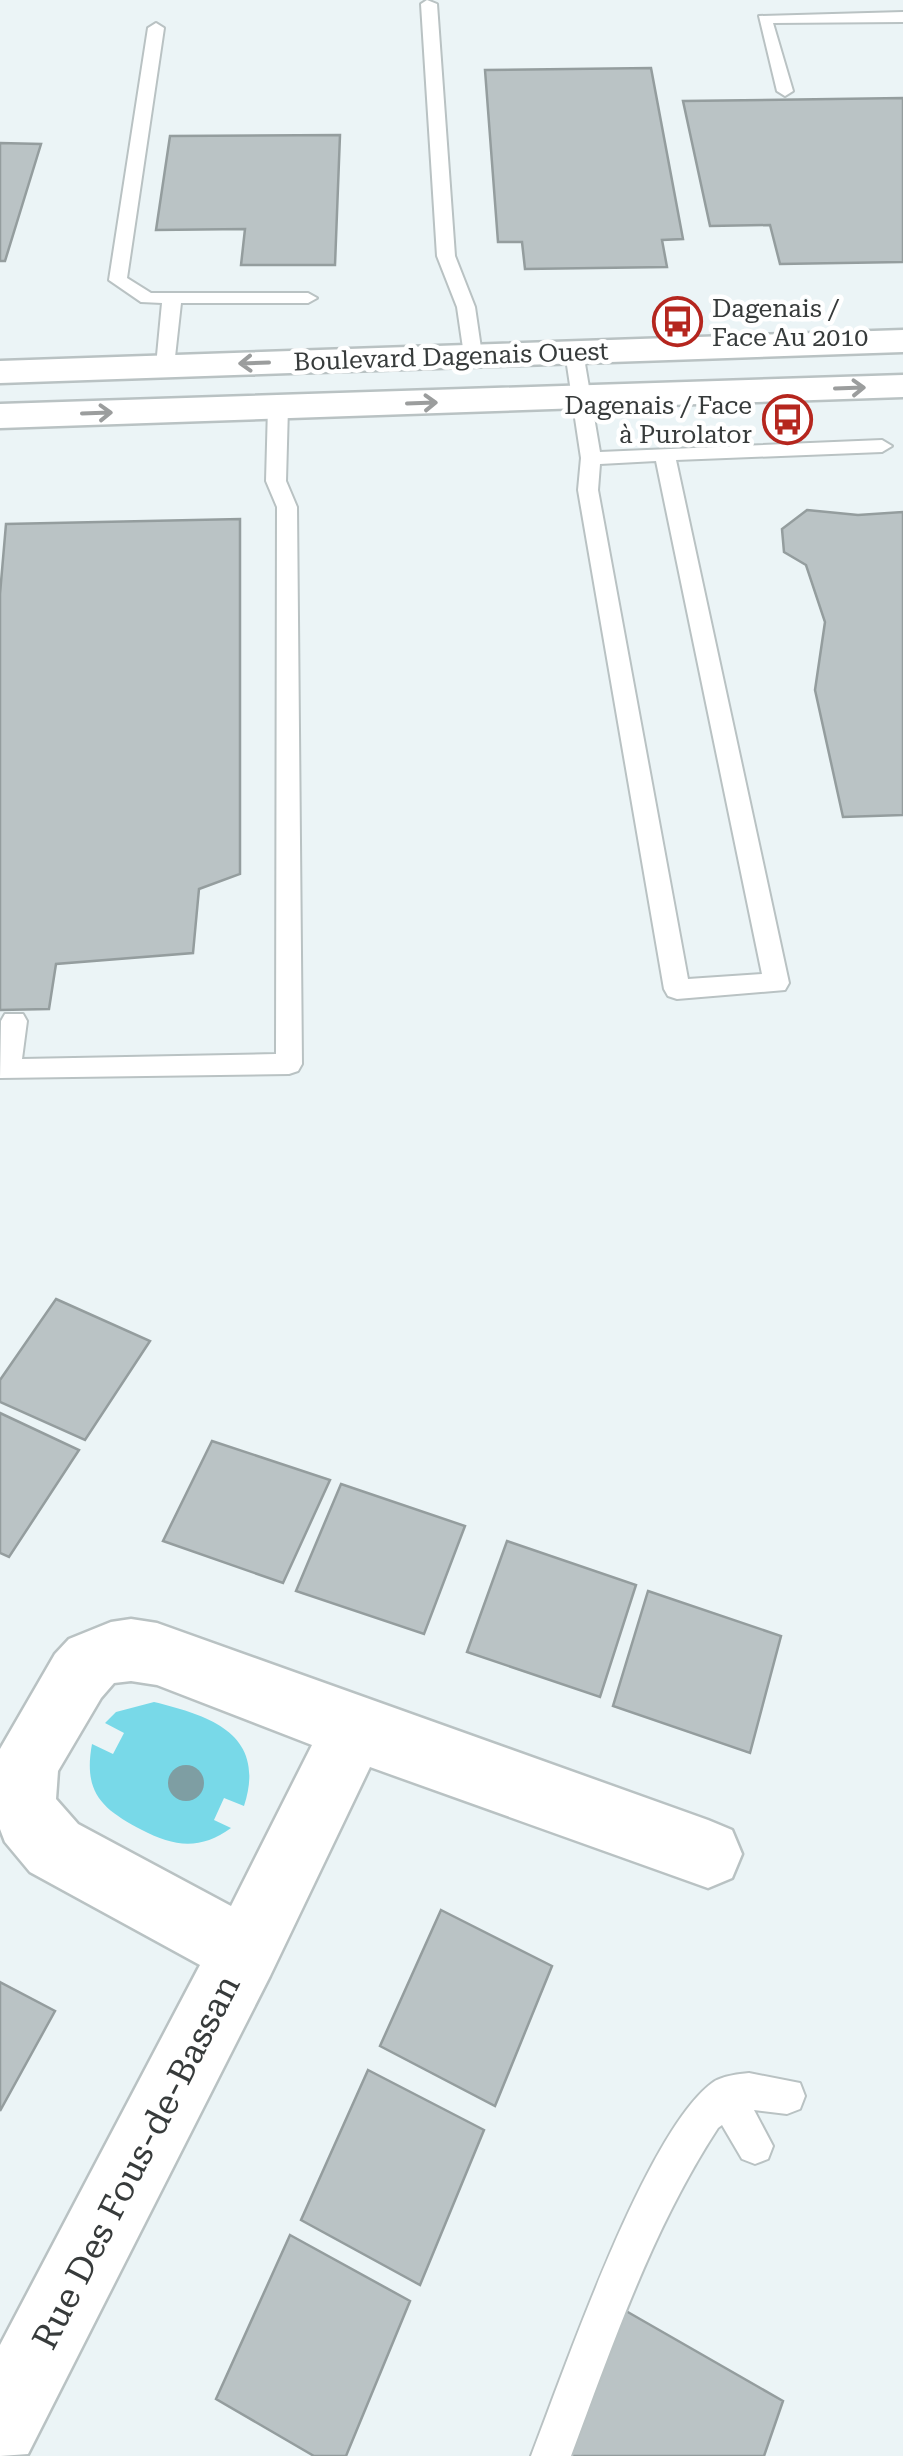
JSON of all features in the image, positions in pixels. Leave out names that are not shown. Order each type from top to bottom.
[{"type":"main road","name":"Boulevard Dagenais Ouest","points":[[0,372],[903,342]]},
{"type":"main road","name":"Boulevard Dagenais Ouest","points":[[0,416],[903,386]]},
{"type":"main road","name":"Rue Des Fous-de-Bassan","points":[[245,1952],[54,1848],[29,1818],[23,1799],[29,1758],[78,1676],[92,1661],[131,1650],[157,1654],[354,1729],[708,1854]]},
{"type":"main road","name":"Rue Des Fous-de-Bassan","points":[[0,2426],[245,1952],[354,1729]]},
{"type":"lane","points":[[429,4],[446,256],[466,307],[473,356]]},
{"type":"lane","points":[[785,92],[764,19],[903,17]]},
{"type":"lane","points":[[156,28],[118,280],[147,298],[308,298]]},
{"type":"lane","points":[[165,366],[172,298]]},
{"type":"lane","points":[[574,352],[591,458],[588,490],[677,988],[776,984],[664,455]]},
{"type":"lane","points":[[14,1020],[8,1070],[289,1064],[286,507],[276,480],[278,408]]},
{"type":"lane","points":[[591,458],[882,446]]},
{"type":"lane","points":[[550,2456],[609,2305],[678,2152],[708,2110],[726,2096],[760,2091],[787,2096]]},
{"type":"lane","points":[[726,2096],[755,2146]]},
{"type":"shaded area","points":[[154,1702],[214,1722],[241,1746],[248,1762],[244,1806],[224,1798],[214,1820],[231,1828],[209,1840],[187,1844],[154,1836],[116,1815],[93,1787],[92,1744],[113,1754],[124,1733],[105,1723],[116,1712]]},
{"type":"building","points":[[651,68],[683,239],[662,240],[667,267],[525,269],[522,242],[498,242],[485,70]]},
{"type":"building","points":[[903,98],[903,262],[780,264],[770,225],[710,226],[683,101]]},
{"type":"building","points":[[340,135],[335,265],[241,265],[245,229],[156,230],[170,136]]},
{"type":"building","points":[[0,143],[41,144],[5,261],[0,261]]},
{"type":"building","points":[[807,510],[858,515],[903,512],[903,815],[843,817],[815,690],[825,622],[806,565],[784,552],[782,529]]},
{"type":"building","points":[[240,519],[240,874],[199,889],[193,953],[56,964],[49,1009],[0,1010],[0,594],[6,524]]},
{"type":"building","points":[[56,1299],[150,1341],[85,1440],[0,1402],[0,1380]]},
{"type":"building","points":[[0,1413],[79,1450],[9,1557],[0,1553]]},
{"type":"building","points":[[212,1441],[330,1480],[283,1583],[163,1541]]},
{"type":"building","points":[[341,1484],[465,1526],[424,1634],[296,1591]]},
{"type":"building","points":[[507,1541],[636,1585],[600,1697],[467,1652]]},
{"type":"building","points":[[648,1591],[781,1636],[750,1753],[613,1706]]},
{"type":"building","points":[[441,1910],[552,1966],[495,2106],[380,2046]]},
{"type":"building","points":[[0,1982],[55,2011],[0,2111]]},
{"type":"building","points":[[368,2070],[484,2130],[420,2285],[301,2220]]},
{"type":"building","points":[[290,2235],[410,2301],[346,2456],[314,2456],[216,2399]]},
{"type":"building","points":[[626,2311],[783,2401],[764,2456],[570,2456]]},
{"type":"place","name":"Dagenais / Face Au 2010","points":[[677,322]]},
{"type":"place","name":"Dagenais / Face à Purolator","points":[[787,419]]}]
